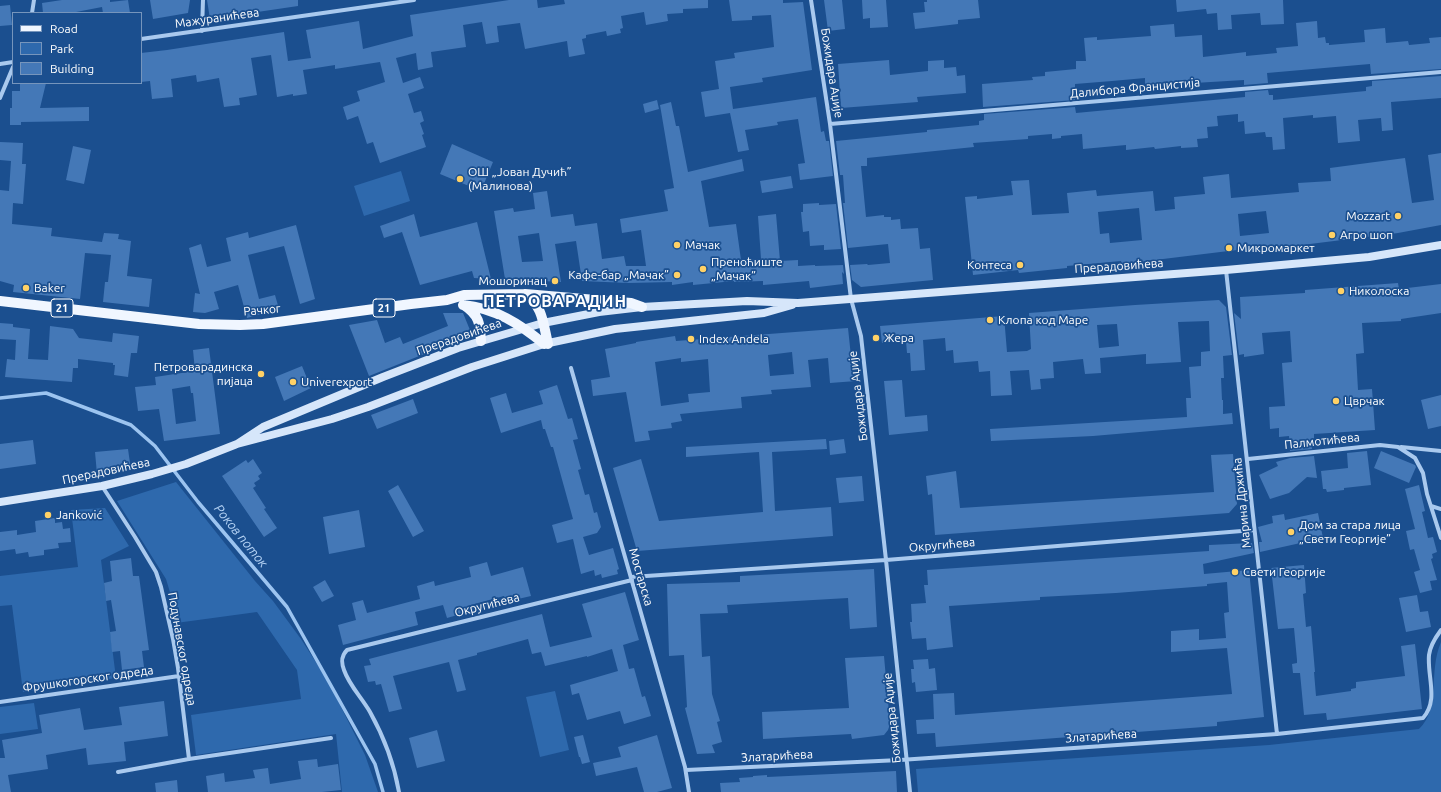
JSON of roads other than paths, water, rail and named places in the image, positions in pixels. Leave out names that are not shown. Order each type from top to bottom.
[{"type":"main road","name":"Прерадовићева","points":[[237,444],[263,427],[383,377],[481,341],[543,323],[599,312],[642,307],[747,301],[798,303],[1226,270],[1368,257],[1441,246]]},
{"type":"main road","name":"Рачког","points":[[0,301],[191,323],[240,325],[263,324],[447,300],[464,294],[525,294]]},
{"type":"main road","name":"21","points":[[525,294],[631,303],[642,307]]},
{"type":"main road","points":[[525,294],[533,299],[537,305],[543,323],[546,344]]},
{"type":"main road","name":"21","points":[[447,300],[463,305],[478,306],[489,310],[524,328],[546,344]]},
{"type":"main road","name":"Прерадовићева","points":[[0,502],[102,486],[154,474],[186,464],[237,444],[332,419],[368,407],[472,367],[546,344],[615,329],[764,313],[798,303]]},
{"type":"main road","points":[[463,305],[476,316],[480,329],[481,341]]},
{"type":"street","points":[[32,12],[34,0]]},
{"type":"street","points":[[202,31],[203,0]]},
{"type":"street","name":"Мажуранићева","points":[[142,39],[414,0]]},
{"type":"street","name":"Божидара Аџије","points":[[811,0],[830,124],[851,299],[861,336],[910,792]]},
{"type":"street","points":[[0,64],[12,62]]},
{"type":"street","points":[[0,98],[12,69]]},
{"type":"street","name":"Далибора Францистија","points":[[830,124],[1441,72]]},
{"type":"street","name":"Марина Држића","points":[[1226,270],[1278,734]]},
{"type":"street","name":"Мостарска","points":[[571,368],[686,770],[689,792]]},
{"type":"street","name":"Палмотићева","points":[[1248,459],[1380,445],[1441,451]]},
{"type":"street","name":"Палмотићева","points":[[1398,447],[1415,458],[1423,473],[1441,538]]},
{"type":"street","name":"Подунавског одреда","points":[[102,486],[156,572],[161,587],[173,639],[189,759]]},
{"type":"street","points":[[1431,506],[1441,509]]},
{"type":"street","name":"Округићева","points":[[399,792],[397,777],[390,755],[380,732],[370,711],[344,670],[342,658],[346,650],[631,579],[1254,530]]},
{"type":"street","name":"Златарићева","points":[[686,770],[906,759],[1278,734],[1423,718],[1430,705],[1432,693],[1429,666],[1430,655],[1432,646],[1441,630]]},
{"type":"street","name":"Фрушкогорског одреда","points":[[0,702],[179,676]]},
{"type":"street","points":[[118,772],[189,759],[331,738]]},
{"type":"waterway","name":"Роков поток","points":[[0,398],[46,393],[131,425],[155,446],[198,502],[287,607],[375,764],[383,792]]},
{"type":"place","name":"ОШ „Јован Дучић” (Малинова)","points":[[460,179]]},
{"type":"place","name":"Mozzart","points":[[1398,216]]},
{"type":"place","name":"Агро шоп","points":[[1332,235]]},
{"type":"place","name":"Мачак","points":[[677,245]]},
{"type":"place","name":"Микромаркет","points":[[1229,248]]},
{"type":"place","name":"Контеса","points":[[1020,265]]},
{"type":"place","name":"Преноћиште „Мачак”","points":[[703,269]]},
{"type":"place","name":"Кафе-бар „Мачак”","points":[[677,275]]},
{"type":"place","name":"Мошоринац","points":[[555,281]]},
{"type":"place","name":"Baker","points":[[26,288]]},
{"type":"place","name":"Николоска","points":[[1341,291]]},
{"type":"place","name":"Клопа код Маре","points":[[990,320]]},
{"type":"place","name":"Жера","points":[[876,338]]},
{"type":"place","name":"Index Andela","points":[[691,339]]},
{"type":"place","name":"Петроварадинска пијаца","points":[[261,374]]},
{"type":"place","name":"Univerexport","points":[[293,382]]},
{"type":"place","name":"Цврчак","points":[[1336,401]]},
{"type":"place","name":"Janković","points":[[48,515]]},
{"type":"place","name":"Дом за стара лица „Свети Георгије”","points":[[1291,532]]},
{"type":"place","name":"Свети Георгије","points":[[1235,572]]},
{"type":"district","name":"ПЕТРОВАРАДИН","points":[[555,302]]}]
